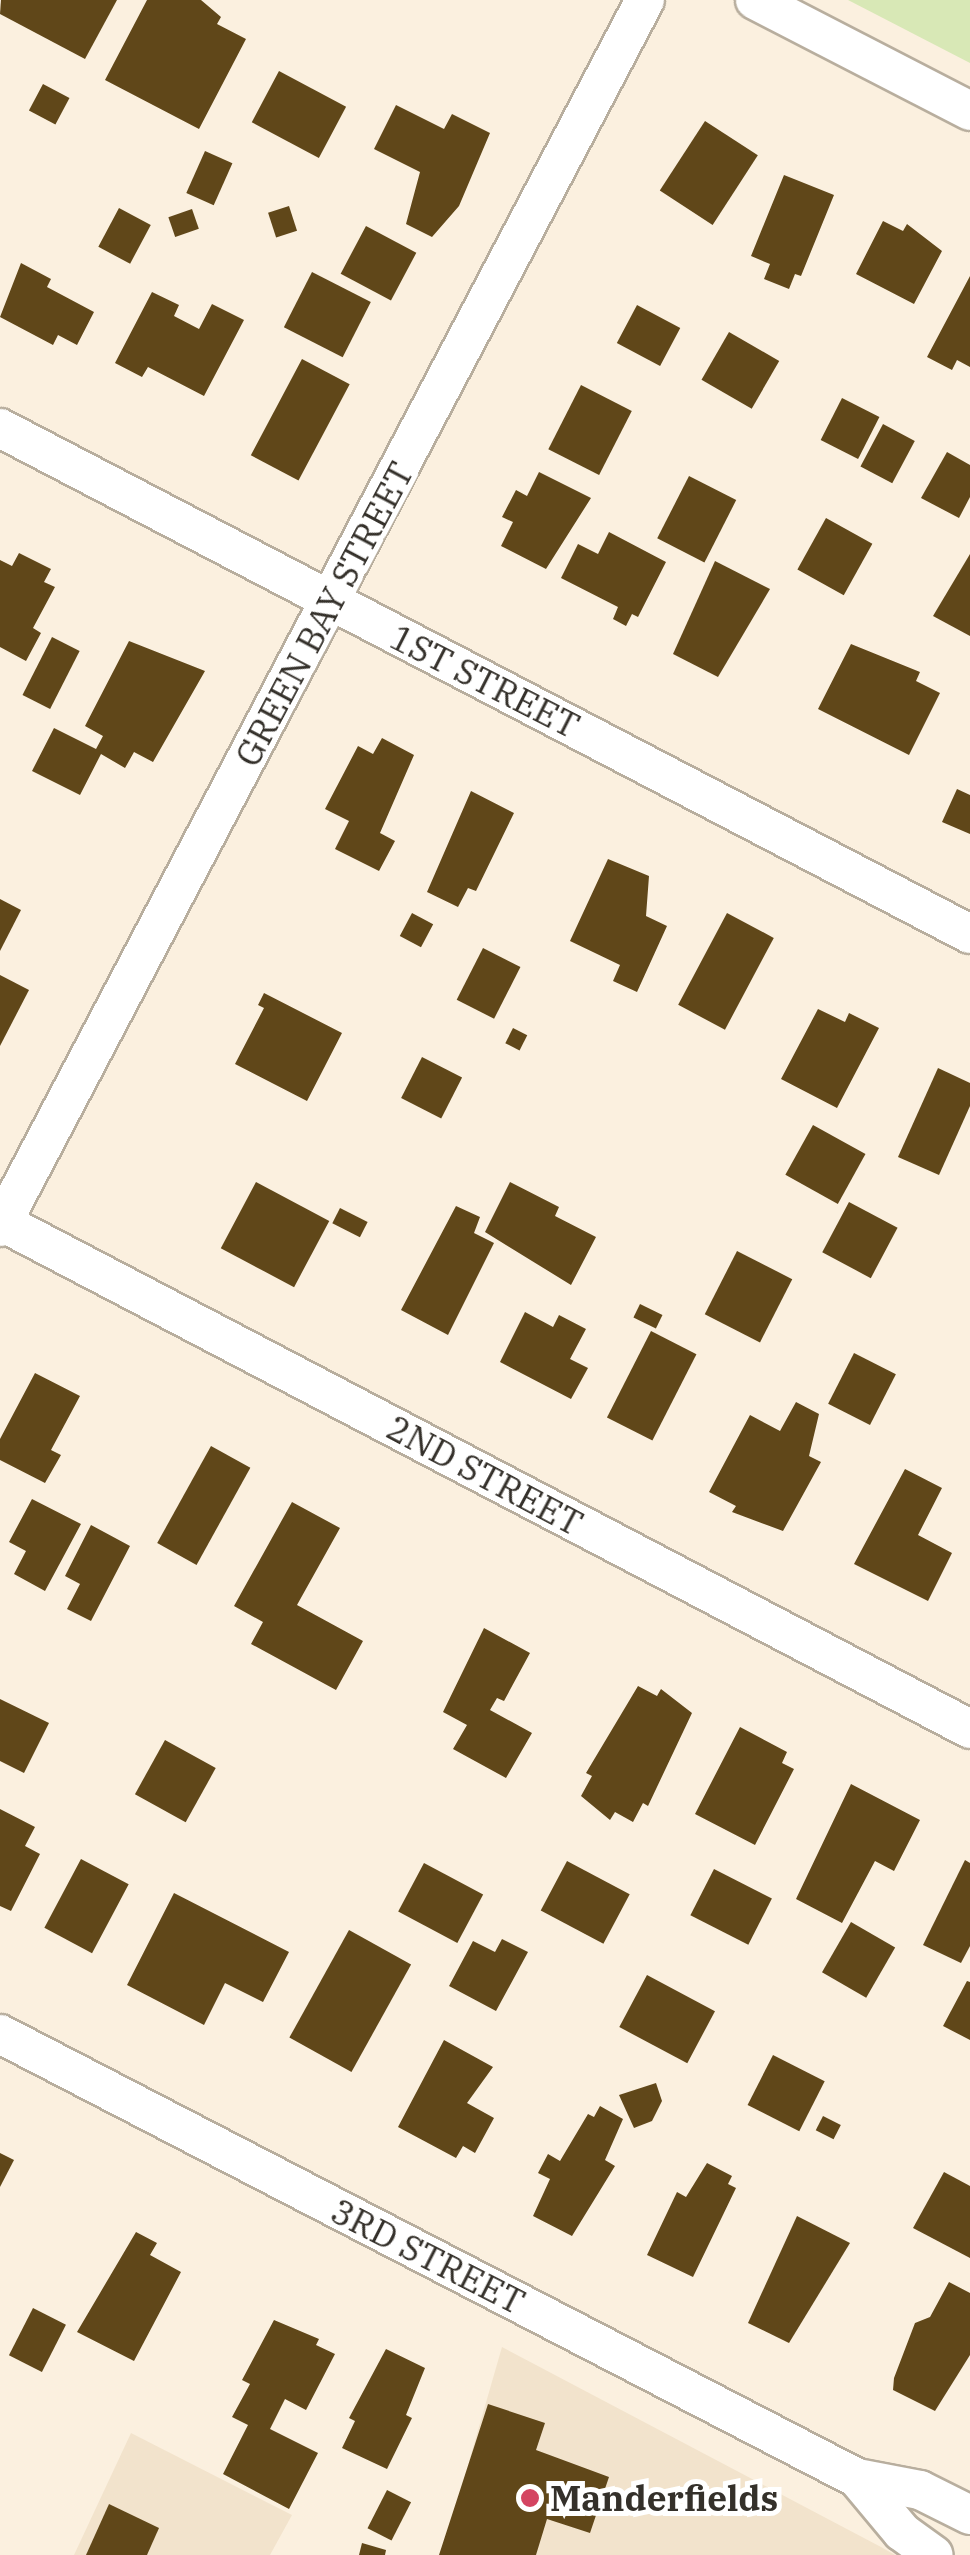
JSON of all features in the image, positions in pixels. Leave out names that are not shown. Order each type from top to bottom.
[{"type":"street","name":"GREEN BAY STREET","points":[[1,1224],[645,0]]},
{"type":"street","points":[[756,0],[970,111]]},
{"type":"street","name":"1ST STREET","points":[[0,428],[970,934]]},
{"type":"street","name":"2ND STREET","points":[[1,1224],[970,1729]]},
{"type":"street","name":"3RD STREET","points":[[0,2034],[857,2478],[920,2490],[970,2516]]},
{"type":"street","name":"3RD STREET","points":[[857,2478],[902,2532],[934,2555]]},
{"type":"shaded area","points":[[502,2347],[881,2547],[895,2555],[442,2555]]},
{"type":"shaded area","points":[[131,2433],[292,2515],[270,2555],[74,2555]]},
{"type":"green space","points":[[848,0],[970,0],[970,63]]},
{"type":"building","points":[[1,0],[117,0],[85,59],[0,14]]},
{"type":"building","points":[[147,0],[201,0],[221,17],[217,24],[246,39],[199,129],[105,80]]},
{"type":"building","points":[[279,71],[346,107],[319,158],[252,122]]},
{"type":"building","points":[[43,84],[69,98],[55,125],[29,110]]},
{"type":"building","points":[[396,105],[444,129],[452,114],[490,133],[459,206],[432,237],[406,224],[420,172],[374,149]]},
{"type":"building","points":[[705,121],[758,155],[713,225],[660,191]]},
{"type":"building","points":[[205,151],[232,163],[214,205],[186,193]]},
{"type":"building","points":[[784,175],[834,195],[801,276],[795,274],[789,289],[764,279],[770,264],[751,256]]},
{"type":"building","points":[[289,206],[297,231],[276,238],[268,213]]},
{"type":"building","points":[[119,208],[151,225],[130,264],[98,247]]},
{"type":"building","points":[[192,209],[199,229],[175,237],[168,217]]},
{"type":"building","points":[[883,221],[903,231],[907,224],[942,251],[914,304],[856,274]]},
{"type":"building","points":[[366,226],[416,253],[391,300],[341,274]]},
{"type":"building","points":[[21,263],[51,279],[47,287],[94,312],[77,345],[58,335],[53,345],[0,317]]},
{"type":"building","points":[[312,272],[371,302],[343,357],[284,327]]},
{"type":"building","points":[[970,276],[970,367],[957,360],[952,370],[927,357]]},
{"type":"building","points":[[152,292],[179,305],[174,316],[199,329],[212,304],[244,320],[204,396],[148,367],[142,377],[115,363]]},
{"type":"building","points":[[637,305],[680,328],[660,366],[617,343]]},
{"type":"building","points":[[729,332],[779,361],[752,409],[702,380]]},
{"type":"building","points":[[302,359],[350,384],[299,481],[251,455]]},
{"type":"building","points":[[581,385],[632,411],[599,475],[548,449]]},
{"type":"building","points":[[842,398],[879,417],[858,459],[821,440]]},
{"type":"building","points":[[883,424],[915,441],[892,483],[860,466]]},
{"type":"building","points":[[947,452],[970,465],[970,497],[959,518],[921,498]]},
{"type":"building","points":[[539,472],[591,498],[546,569],[501,546],[513,522],[502,517],[516,490],[527,496]]},
{"type":"building","points":[[689,476],[736,500],[704,562],[657,538]]},
{"type":"building","points":[[826,518],[872,544],[844,595],[797,570]]},
{"type":"building","points":[[609,532],[666,562],[638,617],[632,614],[626,626],[613,619],[618,607],[561,578],[578,544],[598,554]]},
{"type":"building","points":[[19,553],[51,569],[44,582],[55,587],[33,628],[41,633],[26,661],[0,647],[0,560],[12,566]]},
{"type":"building","points":[[970,554],[970,636],[933,616]]},
{"type":"building","points":[[715,561],[770,589],[718,677],[673,654]]},
{"type":"building","points":[[52,637],[80,651],[50,709],[22,695]]},
{"type":"building","points":[[129,641],[205,671],[153,762],[134,752],[125,768],[101,754],[80,795],[32,771],[54,728],[96,749],[103,736],[85,726]]},
{"type":"building","points":[[851,644],[920,672],[916,681],[940,693],[909,755],[818,709]]},
{"type":"building","points":[[382,738],[414,755],[380,833],[395,841],[379,871],[335,849],[349,821],[325,809],[358,746],[373,754]]},
{"type":"building","points":[[957,789],[970,795],[970,834],[942,822]]},
{"type":"building","points":[[471,791],[514,813],[476,891],[468,888],[458,907],[427,892]]},
{"type":"building","points":[[608,859],[649,876],[646,916],[667,926],[637,992],[613,981],[620,965],[570,941]]},
{"type":"building","points":[[0,899],[21,910],[0,951]]},
{"type":"building","points":[[412,913],[433,924],[421,947],[400,936]]},
{"type":"building","points":[[727,913],[774,938],[725,1030],[678,1005]]},
{"type":"building","points":[[483,948],[520,967],[494,1019],[457,1000]]},
{"type":"building","points":[[0,975],[29,990],[0,1046]]},
{"type":"building","points":[[264,993],[342,1033],[307,1101],[235,1064],[264,1008],[258,1005]]},
{"type":"building","points":[[818,1009],[845,1022],[849,1013],[879,1028],[837,1108],[781,1079]]},
{"type":"building","points":[[513,1028],[527,1035],[520,1050],[505,1043]]},
{"type":"building","points":[[422,1057],[462,1077],[441,1118],[401,1098]]},
{"type":"building","points":[[938,1068],[970,1083],[970,1106],[939,1175],[898,1157]]},
{"type":"building","points":[[813,1125],[865,1154],[838,1204],[785,1175]]},
{"type":"building","points":[[256,1182],[329,1221],[294,1287],[221,1248]]},
{"type":"building","points":[[510,1182],[559,1207],[555,1216],[596,1237],[571,1285],[485,1232]]},
{"type":"building","points":[[849,1202],[898,1228],[871,1278],[822,1252]]},
{"type":"building","points":[[456,1206],[480,1217],[474,1233],[494,1243],[448,1335],[401,1310]]},
{"type":"building","points":[[340,1208],[368,1222],[360,1237],[332,1223]]},
{"type":"building","points":[[737,1251],[792,1279],[760,1342],[705,1314]]},
{"type":"building","points":[[640,1304],[662,1315],[656,1328],[633,1317]]},
{"type":"building","points":[[525,1312],[553,1327],[559,1315],[586,1329],[570,1359],[588,1368],[571,1399],[500,1362]]},
{"type":"building","points":[[651,1331],[696,1354],[652,1441],[607,1417]]},
{"type":"building","points":[[854,1353],[896,1374],[870,1425],[828,1404]]},
{"type":"building","points":[[35,1373],[80,1396],[51,1450],[61,1455],[45,1483],[0,1460],[0,1439]]},
{"type":"building","points":[[796,1402],[819,1414],[809,1456],[821,1462],[783,1531],[732,1512],[736,1506],[709,1492],[750,1415],[780,1431]]},
{"type":"building","points":[[211,1446],[250,1468],[197,1565],[157,1543]]},
{"type":"building","points":[[905,1469],[942,1488],[918,1535],[952,1553],[928,1601],[854,1564]]},
{"type":"building","points":[[32,1499],[81,1524],[45,1591],[14,1574],[26,1551],[9,1542]]},
{"type":"building","points":[[292,1502],[340,1528],[297,1605],[363,1641],[336,1690],[251,1644],[263,1622],[234,1606]]},
{"type":"building","points":[[91,1525],[130,1546],[91,1621],[67,1609],[80,1584],[65,1576]]},
{"type":"building","points":[[484,1628],[530,1653],[504,1701],[497,1698],[490,1710],[532,1733],[506,1778],[453,1749],[467,1725],[443,1712]]},
{"type":"building","points":[[638,1686],[657,1696],[661,1689],[692,1713],[648,1806],[643,1803],[633,1822],[615,1812],[610,1820],[581,1796],[592,1776],[586,1773]]},
{"type":"building","points":[[0,1699],[49,1723],[24,1773],[0,1761]]},
{"type":"building","points":[[740,1727],[787,1752],[782,1763],[794,1769],[755,1845],[695,1814]]},
{"type":"building","points":[[165,1740],[216,1768],[186,1822],[135,1794]]},
{"type":"building","points":[[851,1784],[920,1820],[894,1871],[875,1861],[842,1923],[796,1899]]},
{"type":"building","points":[[0,1809],[35,1827],[25,1846],[40,1854],[11,1911],[0,1906]]},
{"type":"building","points":[[81,1859],[129,1884],[92,1953],[44,1928]]},
{"type":"building","points":[[965,1860],[970,1863],[970,1946],[961,1963],[923,1945]]},
{"type":"building","points":[[567,1861],[630,1894],[603,1944],[541,1910]]},
{"type":"building","points":[[424,1863],[483,1894],[457,1943],[398,1912]]},
{"type":"building","points":[[714,1869],[772,1899],[748,1945],[690,1915]]},
{"type":"building","points":[[174,1893],[289,1952],[263,2002],[225,1983],[204,2025],[127,1985]]},
{"type":"building","points":[[851,1922],[895,1947],[866,1998],[822,1972]]},
{"type":"building","points":[[349,1930],[411,1964],[351,2072],[289,2038]]},
{"type":"building","points":[[502,1939],[528,1952],[496,2011],[449,1986],[473,1941],[495,1952]]},
{"type":"building","points":[[647,1975],[715,2011],[687,2063],[619,2027]]},
{"type":"building","points":[[967,1981],[970,1982],[970,2040],[943,2026]]},
{"type":"building","points":[[444,2040],[493,2067],[467,2103],[494,2118],[475,2153],[463,2146],[456,2158],[398,2127]]},
{"type":"building","points":[[773,2055],[825,2081],[799,2131],[748,2105]]},
{"type":"building","points":[[656,2083],[662,2101],[652,2121],[634,2128],[619,2095]]},
{"type":"building","points":[[600,2106],[623,2119],[605,2160],[615,2166],[572,2236],[533,2216],[550,2179],[538,2173],[548,2154],[560,2161],[588,2114],[594,2117]]},
{"type":"building","points":[[823,2116],[841,2125],[834,2139],[816,2130]]},
{"type":"building","points":[[0,2153],[14,2160],[0,2187]]},
{"type":"building","points":[[707,2163],[732,2176],[728,2184],[736,2188],[693,2277],[647,2255],[677,2192],[686,2197]]},
{"type":"building","points":[[944,2172],[970,2186],[970,2258],[913,2228]]},
{"type":"building","points":[[797,2216],[850,2243],[789,2343],[748,2323]]},
{"type":"building","points":[[136,2232],[157,2243],[150,2255],[181,2272],[134,2361],[77,2332]]},
{"type":"building","points":[[949,2282],[970,2293],[970,2355],[935,2411],[893,2390],[894,2378],[915,2323],[930,2317]]},
{"type":"building","points":[[33,2308],[66,2325],[42,2372],[9,2355]]},
{"type":"building","points":[[274,2320],[319,2339],[316,2345],[335,2354],[306,2410],[285,2399],[270,2429],[318,2453],[289,2509],[223,2474],[248,2425],[232,2417],[250,2384],[242,2380]]},
{"type":"building","points":[[386,2349],[425,2368],[406,2415],[412,2418],[387,2469],[342,2448],[355,2421],[349,2418]]},
{"type":"building","name":"Manderfields","points":[[488,2404],[545,2423],[536,2450],[609,2477],[590,2533],[547,2519],[536,2555],[439,2555]]},
{"type":"building","points":[[387,2490],[411,2502],[392,2541],[367,2528]]},
{"type":"building","points":[[109,2504],[159,2528],[147,2555],[86,2555]]},
{"type":"building","points":[[362,2543],[386,2550],[385,2555],[359,2555]]},
{"type":"place","name":"Manderfields","points":[[530,2498]]}]
